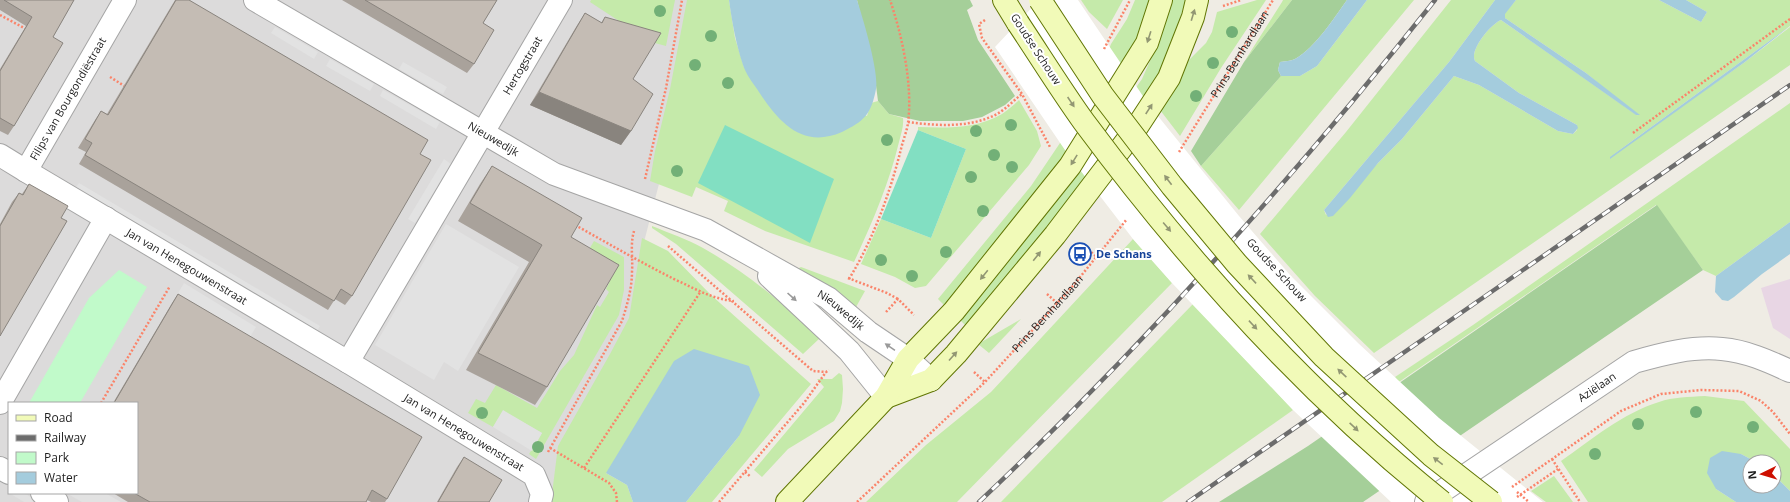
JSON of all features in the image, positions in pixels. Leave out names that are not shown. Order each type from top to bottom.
[{"type":"main road","name":"Goudse Schouw","points":[[1004,0],[1084,122],[1156,215],[1215,285],[1315,390],[1392,462],[1442,502]]},
{"type":"main road","points":[[1040,0],[1103,96],[1172,186],[1238,264],[1324,357],[1431,455],[1491,502]]},
{"type":"main road","points":[[788,502],[886,397],[908,359],[954,311],[1035,212],[1070,166],[1147,43],[1161,0]]},
{"type":"main road","points":[[886,397],[931,380],[956,354],[1055,235],[1135,130],[1169,78],[1193,17],[1197,0]]},
{"type":"street","name":"Filips van Bourgondiëstraat","points":[[0,155],[26,171],[125,0]]},
{"type":"street","name":"Nieuwedijk","points":[[256,0],[483,131],[554,174],[706,230],[743,252],[828,298],[868,332],[908,359],[931,380]]},
{"type":"street","name":"Hertogstraat","points":[[483,131],[561,0]]},
{"type":"street","points":[[348,362],[483,131]]},
{"type":"street","name":"Jan van Henegouwenstraat","points":[[26,171],[348,362],[534,475],[542,494],[540,502]]},
{"type":"street","points":[[0,403],[106,218]]},
{"type":"street","name":"Nieuwedijk","points":[[743,252],[849,351],[886,397]]},
{"type":"street","name":"Aziëlaan","points":[[1426,502],[1634,362],[1670,352],[1723,348],[1756,356],[1790,371]]},
{"type":"street","points":[[44,494],[56,502]]},
{"type":"path","points":[[534,475],[622,321],[629,298],[632,273],[631,242],[666,88],[682,0]]},
{"type":"path","points":[[848,278],[878,220],[897,167],[908,122],[908,84],[899,26],[890,0]]},
{"type":"path","points":[[1099,45],[1104,51],[1130,0]]},
{"type":"path","name":"Prins Bernhardlaan","points":[[1177,155],[1273,0]]},
{"type":"path","points":[[0,14],[27,30]]},
{"type":"path","points":[[988,17],[978,24],[982,38],[1022,94],[1050,147]]},
{"type":"path","points":[[1633,133],[1790,19]]},
{"type":"path","points":[[88,64],[129,88]]},
{"type":"path","points":[[908,122],[939,124],[982,120],[998,113],[1022,94]]},
{"type":"path","points":[[1048,152],[1054,140]]},
{"type":"path","name":"Prins Bernhardlaan","points":[[857,502],[979,388],[1057,303],[1129,218]]},
{"type":"path","points":[[572,223],[632,258],[701,292],[718,299],[734,301],[666,244]]},
{"type":"path","points":[[1085,247],[1097,256]]},
{"type":"path","points":[[102,402],[184,264]]},
{"type":"path","points":[[584,468],[701,292]]},
{"type":"path","points":[[1047,294],[1057,303]]},
{"type":"path","points":[[912,314],[918,308]]},
{"type":"path","points":[[719,502],[804,403],[826,372]]},
{"type":"path","points":[[1529,502],[1510,488],[1621,411],[1661,394],[1700,390],[1739,391],[1761,401],[1773,412],[1790,434]]},
{"type":"path","points":[[550,448],[609,483],[616,493],[617,502]]},
{"type":"path","points":[[1552,459],[1580,502]]},
{"type":"path","points":[[1516,498],[1558,469]]},
{"type":"path","points":[[745,472],[751,477]]},
{"type":"shaded area","points":[[0,0],[697,0],[660,180],[644,242],[640,311],[554,502],[0,502]]},
{"type":"shaded area","points":[[275,27],[318,52],[314,59],[271,33]]},
{"type":"shaded area","points":[[330,59],[374,84],[370,91],[326,66]]},
{"type":"shaded area","points":[[403,62],[447,87],[443,94],[399,69]]},
{"type":"shaded area","points":[[383,90],[440,122],[436,129],[380,96]]},
{"type":"shaded area","points":[[444,159],[451,164],[415,223],[408,219]]},
{"type":"shaded area","points":[[79,183],[320,326],[316,333],[74,190]]},
{"type":"shaded area","points":[[446,224],[519,267],[458,371],[444,362],[434,380],[375,345]]},
{"type":"shaded area","points":[[1790,279],[1790,339],[1773,328],[1761,288]]},
{"type":"shaded area","points":[[184,283],[256,327],[246,344],[174,300]]},
{"type":"shaded area","points":[[503,410],[542,433],[532,451],[493,427]]},
{"type":"shaded area","points":[[11,494],[26,494],[39,502],[24,502]]},
{"type":"shaded area","points":[[68,494],[107,494],[121,502],[82,502]]},
{"type":"green space","points":[[591,0],[675,0],[666,46],[651,42],[590,2]]},
{"type":"green space","points":[[687,0],[729,0],[735,38],[744,67],[867,116],[871,103],[878,101],[889,114],[903,118],[902,130],[895,158],[885,188],[874,218],[854,262],[765,231],[724,211],[728,201],[696,187],[692,197],[650,181]]},
{"type":"green space","points":[[857,0],[970,0],[973,6],[967,10],[978,40],[1015,96],[1005,105],[982,117],[963,121],[920,121],[889,114],[878,101],[874,70]]},
{"type":"green space","points":[[1081,0],[1123,0],[1107,29],[1089,12]]},
{"type":"green space","points":[[1135,0],[1151,0],[1127,66],[1045,184],[945,306],[938,299],[1031,186],[1091,97],[1111,44],[1127,19]]},
{"type":"green space","points":[[1170,0],[1186,0],[1166,60],[1156,78],[1075,193],[967,327],[959,319],[1065,188],[1142,79],[1157,45]]},
{"type":"green space","points":[[1257,0],[1266,0],[1221,68],[1180,136],[1160,110],[1187,62],[1206,43],[1212,32],[1217,12]]},
{"type":"green space","points":[[1283,0],[1292,0],[1244,62],[1282,2]]},
{"type":"green space","points":[[1292,0],[1347,0],[1324,32],[1310,48],[1295,59],[1280,62],[1278,70],[1281,76],[1201,166],[1191,151],[1244,62]]},
{"type":"green space","points":[[1367,0],[1414,0],[1239,210],[1201,166],[1281,76],[1300,76],[1317,66]]},
{"type":"green space","points":[[1451,0],[1495,0],[1449,62],[1324,210],[1326,215],[1402,139],[1454,76],[1479,85],[1558,131],[1573,134],[1577,130],[1577,125],[1519,93],[1475,61],[1474,56],[1478,44],[1487,32],[1501,20],[1638,116],[1586,73],[1505,18],[1504,14],[1516,0],[1659,0],[1701,22],[1707,12],[1686,0],[1790,0],[1790,26],[1610,157],[1745,62],[1790,27],[1790,65],[1374,353],[1315,296],[1260,234],[1346,132]]},
{"type":"green space","points":[[1019,100],[1037,131],[1041,146],[1029,165],[926,286],[915,288],[895,277],[861,264],[881,219],[931,238],[966,149],[918,130],[918,127],[939,128],[972,125],[992,119],[1002,114]]},
{"type":"green space","points":[[1790,103],[1790,222],[1716,276],[1703,270],[1656,205],[1399,382],[1395,377],[1473,325]]},
{"type":"green space","points":[[725,125],[834,179],[810,243],[698,183]]},
{"type":"green space","points":[[918,130],[966,149],[931,238],[881,219]]},
{"type":"green space","points":[[1657,205],[1703,270],[1363,502],[1219,502],[1308,446]]},
{"type":"green space","points":[[652,226],[697,245],[734,267],[793,313],[820,338],[803,354],[676,244],[652,228]]},
{"type":"green space","points":[[642,238],[668,251],[711,295],[811,384],[712,502],[686,502],[739,436],[606,473],[627,485],[633,502],[551,502],[558,446],[629,318]]},
{"type":"green space","points":[[1133,239],[1172,283],[957,502],[866,502],[926,445],[991,392]]},
{"type":"green space","points":[[594,241],[624,257],[624,290],[619,315],[536,459],[529,454],[542,433],[503,411],[493,427],[468,413],[476,399],[485,403],[496,385],[537,408],[560,371],[574,355],[597,305],[600,307],[609,292],[606,289],[610,281],[581,263]]},
{"type":"green space","points":[[801,267],[865,291],[856,307],[799,271],[799,268]]},
{"type":"green space","points":[[119,270],[147,287],[81,402],[30,402],[89,298]]},
{"type":"green space","points":[[1193,304],[1293,410],[1162,502],[1001,502]]},
{"type":"green space","points":[[1021,319],[989,353],[978,344]]},
{"type":"green space","points":[[839,373],[842,375],[842,403],[840,411],[834,421],[788,449],[762,477],[754,470],[824,387],[817,379],[832,379]]},
{"type":"green space","points":[[1705,396],[1744,401],[1790,449],[1790,491],[1782,483],[1782,454],[1741,454],[1716,489],[1736,502],[1588,502],[1561,461],[1620,420],[1633,413],[1659,402]]},
{"type":"green space","points":[[1554,476],[1573,502],[1546,502],[1531,491]]},
{"type":"water","points":[[729,0],[857,0],[870,45],[876,81],[876,89],[872,105],[865,116],[850,128],[827,137],[814,137],[802,134],[792,129],[782,121],[749,78],[744,68],[736,41]]},
{"type":"water","points":[[1347,0],[1367,0],[1317,66],[1300,76],[1281,76],[1278,70],[1280,62],[1295,59],[1310,48],[1324,32]]},
{"type":"water","points":[[1495,0],[1516,0],[1505,14],[1505,18],[1586,73],[1640,115],[1636,115],[1501,20],[1487,32],[1478,44],[1474,56],[1475,61],[1519,93],[1577,125],[1578,128],[1573,134],[1558,131],[1479,85],[1454,76],[1402,139],[1378,163],[1350,198],[1333,216],[1328,217],[1324,210],[1449,62]]},
{"type":"water","points":[[1659,0],[1686,0],[1707,12],[1701,22]]},
{"type":"water","points":[[1790,26],[1745,62],[1610,159],[1610,157]]},
{"type":"water","points":[[1790,222],[1790,254],[1734,297],[1728,301],[1722,300],[1715,292],[1716,276]]},
{"type":"water","points":[[694,349],[749,366],[760,395],[739,436],[686,502],[633,502],[627,485],[606,473],[674,361]]},
{"type":"water","points":[[1722,451],[1742,455],[1742,494],[1782,494],[1782,483],[1790,491],[1790,502],[1736,502],[1716,489],[1707,473],[1710,458]]},
{"type":"pier","points":[[1039,0],[1078,0],[1149,105],[1239,216],[1290,275],[1358,343],[1439,418],[1543,502],[1391,502],[1293,410],[1172,283],[1133,239],[1067,153],[995,47]]},
{"type":"building","points":[[4,0],[74,0],[53,37],[63,43],[14,126],[0,118],[0,71],[32,17]]},
{"type":"building","points":[[176,0],[189,0],[428,140],[420,154],[431,160],[352,296],[341,289],[334,301],[85,155],[92,143],[85,139],[101,111],[108,115]]},
{"type":"building","points":[[365,0],[497,0],[483,23],[494,30],[474,64]]},
{"type":"building","points":[[585,13],[602,23],[605,17],[661,33],[633,79],[653,94],[631,131],[539,92]]},
{"type":"building","points":[[492,166],[582,218],[571,237],[619,265],[547,387],[478,353],[542,245],[470,203]]},
{"type":"building","points":[[29,184],[68,206],[61,218],[67,221],[0,336],[0,226],[19,193],[23,195]]},
{"type":"building","points":[[178,294],[422,437],[387,499],[372,490],[366,502],[150,502],[136,494],[138,494],[138,402],[115,402]]},
{"type":"building","points":[[464,457],[502,480],[489,502],[438,502]]},
{"type":"railway","points":[[979,502],[1100,383],[1216,259],[1382,66],[1435,0]]},
{"type":"railway","points":[[1188,502],[1790,85]]},
{"type":"place","name":"De Schans","points":[[1080,254]]}]
